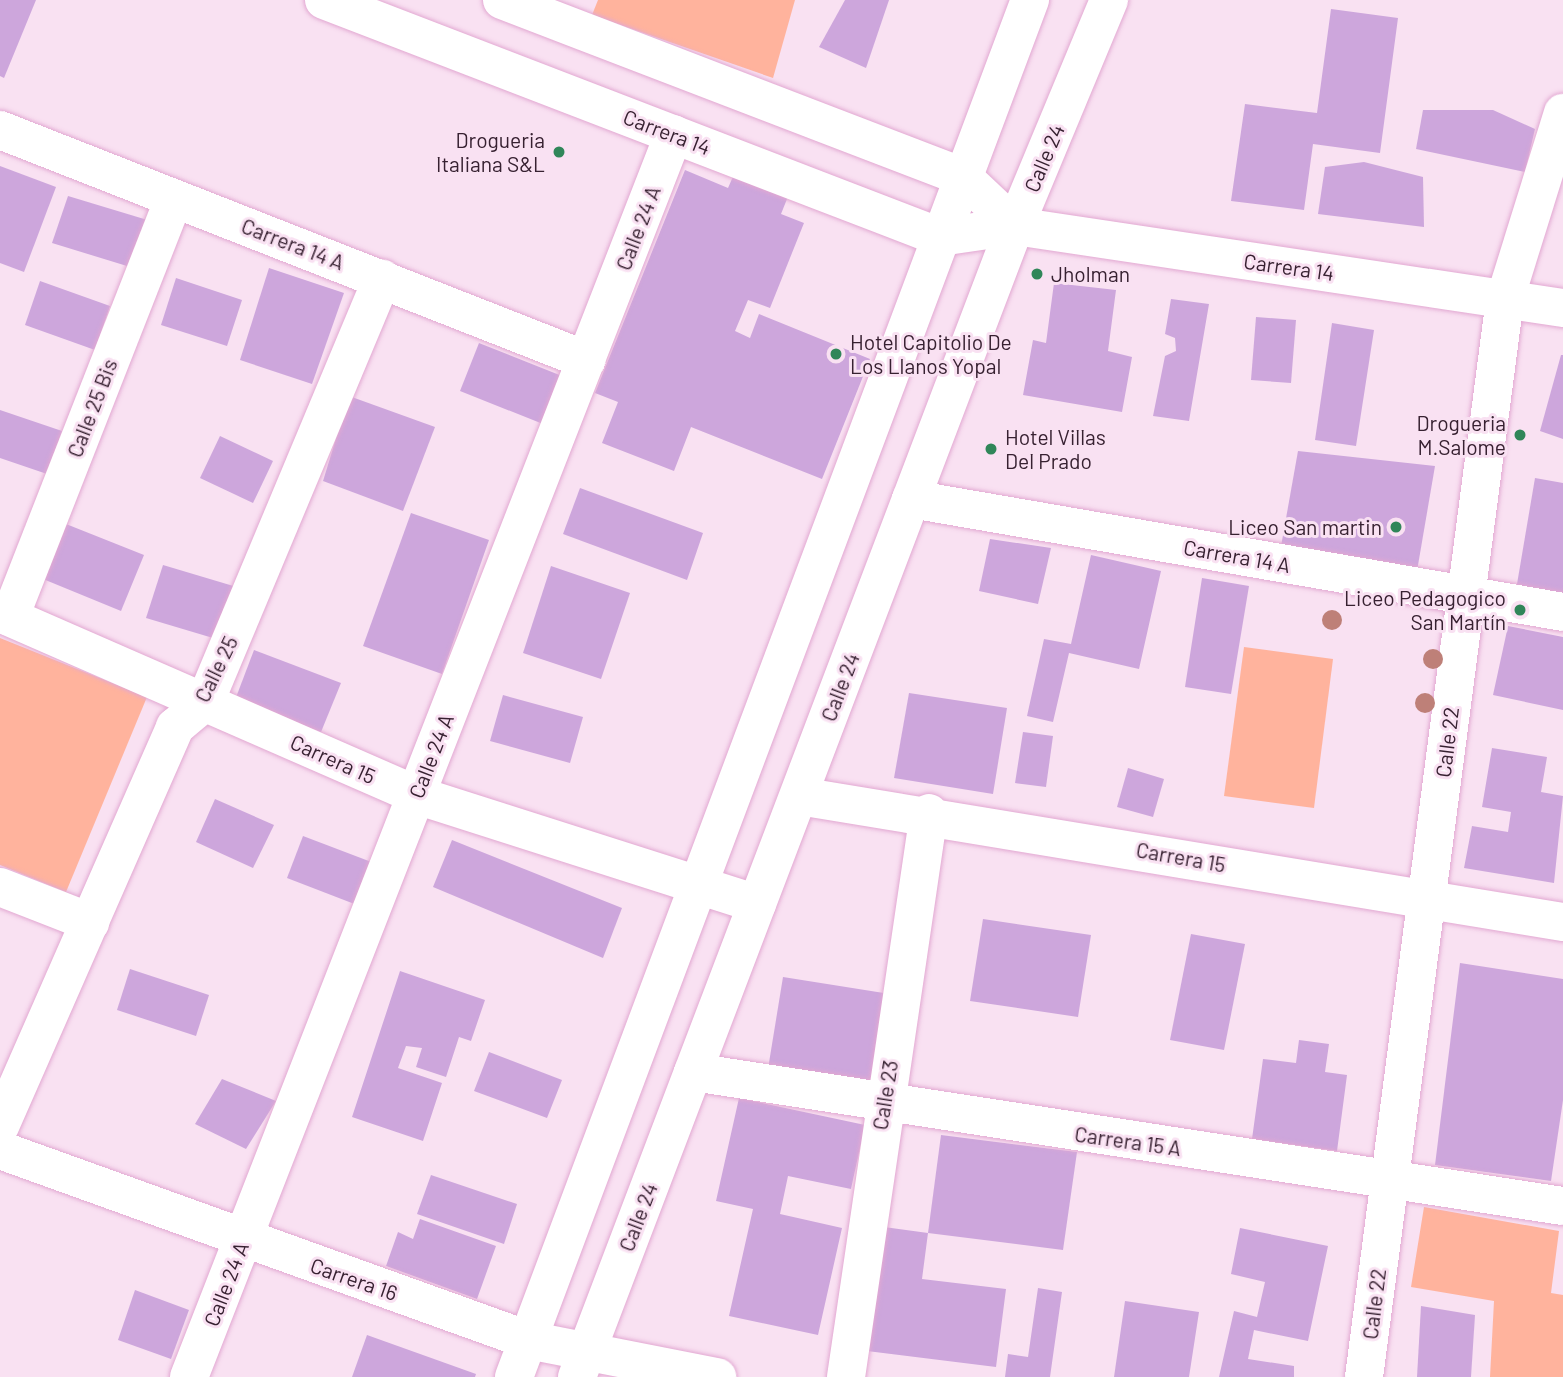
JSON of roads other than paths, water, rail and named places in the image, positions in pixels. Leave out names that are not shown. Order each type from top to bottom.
[{"type":"street","name":"Carrera 14","points":[[324,0],[940,237],[1015,226],[1563,308]]},
{"type":"street","points":[[502,0],[581,14],[962,177],[1015,226]]},
{"type":"street","points":[[514,1377],[1030,0]]},
{"type":"street","name":"Calle 24","points":[[581,1366],[1015,226],[1109,0]]},
{"type":"street","name":"Calle 22","points":[[1364,1377],[1505,299],[1563,113]]},
{"type":"street","name":"Carrera 14 A","points":[[0,130],[586,360]]},
{"type":"street","name":"Calle 24 A","points":[[189,1377],[674,134]]},
{"type":"street","name":"Calle 25 Bis","points":[[5,615],[174,199]]},
{"type":"street","name":"Calle 25","points":[[0,1126],[175,727],[205,702],[382,278]]},
{"type":"street","name":"Carrera 14 A","points":[[911,499],[1563,612]]},
{"type":"street","name":"Carrera 15","points":[[5,615],[416,795],[757,904]]},
{"type":"street","name":"Carrera 15","points":[[799,796],[929,813],[1563,922]]},
{"type":"street","name":"Calle 23","points":[[846,1377],[883,1107],[929,813]]},
{"type":"street","points":[[0,887],[90,922]]},
{"type":"street","name":"Carrera 15 A","points":[[693,1072],[883,1107],[1390,1177],[1563,1206]]},
{"type":"street","name":"Carrera 16","points":[[0,1150],[528,1340],[581,1366],[716,1377]]},
{"type":"place","name":"Drogueria Italiana S&L","points":[[559,152]]},
{"type":"place","name":"Jholman","points":[[1037,274]]},
{"type":"place","name":"Hotel Capitolio De Los Llanos Yopal","points":[[836,354]]},
{"type":"place","name":"Drogueria M.Salome","points":[[1520,435]]},
{"type":"place","name":"Hotel Villas Del Prado","points":[[991,449]]},
{"type":"place","name":"Liceo San martin","points":[[1396,527]]},
{"type":"place","name":"Liceo Pedagogico San Martín","points":[[1520,610]]}]
